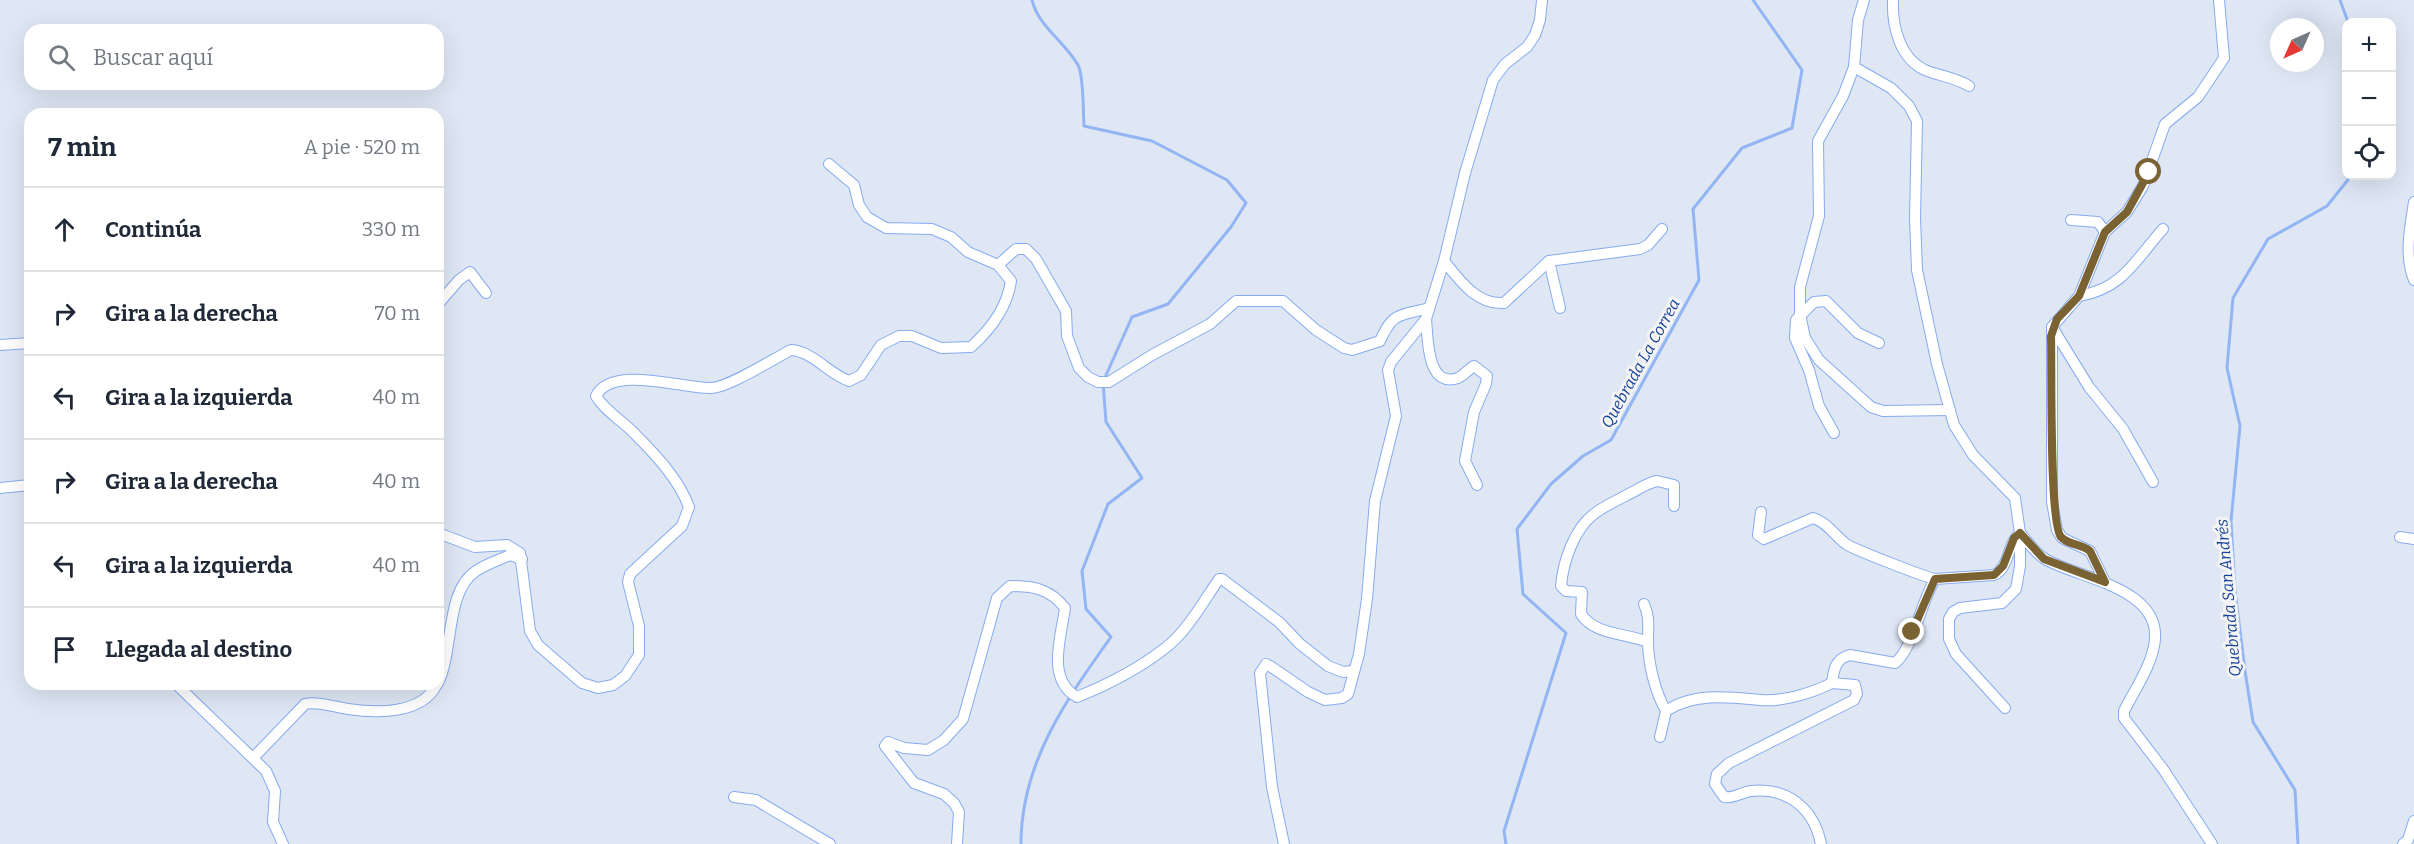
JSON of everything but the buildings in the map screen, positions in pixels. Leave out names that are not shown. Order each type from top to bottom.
[{"type":"street","points":[[1477,485],[1465,461],[1474,412],[1487,376],[1474,366],[1458,378],[1448,378],[1440,374],[1429,359],[1428,314],[1444,261],[1465,173],[1493,80],[1505,64],[1527,47],[1535,35],[1540,20],[1542,0]]},
{"type":"street","points":[[1864,0],[1858,20],[1854,67],[1843,96],[1818,141],[1819,216],[1800,287],[1800,314],[1805,338],[1819,360],[1871,407],[1883,411],[1950,410]]},
{"type":"street","points":[[1893,0],[1895,30],[1900,43],[1914,62],[1928,71],[1969,86]]},
{"type":"street","points":[[2105,582],[2090,551],[2065,540],[2057,530],[2052,502],[2052,327],[2079,296],[2105,232],[2127,212],[2143,186],[2165,124],[2198,97],[2224,58],[2219,0]]},
{"type":"street","points":[[1854,67],[1891,88],[1909,106],[1917,121],[1915,218],[1917,270],[1950,410],[1954,425],[1973,454],[2015,498],[2020,533],[2020,566],[2016,589],[2002,603],[1960,608],[1953,612],[1949,619],[1949,639],[1956,654],[2005,708]]},
{"type":"street","points":[[444,535],[475,547],[507,546],[520,553],[530,631],[538,645],[582,682],[598,688],[613,685],[625,676],[639,655],[639,626],[628,582],[630,574],[682,526],[689,507],[682,489],[635,434],[600,402],[596,396],[599,389],[606,385],[648,379],[712,388],[791,350],[805,354],[837,377],[849,381],[861,375],[881,345],[898,336],[912,336],[941,348],[971,347],[987,333],[1009,296],[1011,281],[998,265],[968,252],[951,237],[932,229],[886,228],[867,217],[859,205],[854,185],[830,164]]},
{"type":"street","points":[[2414,202],[2409,234],[2409,258],[2414,280]]},
{"type":"street","points":[[2072,220],[2098,222],[2105,232]]},
{"type":"street","points":[[1444,261],[1478,298],[1504,303],[1550,261],[1640,249],[1648,245],[1662,229]]},
{"type":"street","points":[[2079,296],[2109,287],[2140,260],[2163,229]]},
{"type":"street","points":[[998,265],[1016,249],[1026,249],[1036,258],[1066,311],[1067,336],[1076,362],[1088,377],[1098,382],[1109,382],[1152,355],[1210,324],[1236,301],[1283,301],[1335,344],[1352,350],[1380,341],[1390,320],[1395,317],[1428,314]]},
{"type":"street","points":[[1550,261],[1560,308]]},
{"type":"street","points":[[444,297],[459,280],[470,272],[486,293]]},
{"type":"street","points":[[1834,433],[1819,406],[1809,370],[1795,338],[1794,328],[1800,314],[1814,302],[1826,301],[1858,333],[1879,343]]},
{"type":"street","points":[[1284,844],[1272,787],[1260,673],[1266,664],[1324,700],[1342,698],[1348,694],[1359,654],[1367,599],[1375,501],[1396,416],[1388,370],[1391,362],[1428,314]]},
{"type":"street","points":[[2052,327],[2089,387],[2123,429],[2153,482]]},
{"type":"street","points":[[0,345],[24,343]]},
{"type":"street","points":[[1648,642],[1596,628],[1581,614],[1582,592],[1563,589],[1562,577],[1566,561],[1578,534],[1587,521],[1601,509],[1657,481],[1674,485],[1674,506]]},
{"type":"street","points":[[0,488],[24,486]]},
{"type":"street","points":[[1761,512],[1758,535],[1764,539],[1813,518],[1853,548],[1907,568],[1922,577],[1935,579],[1994,575],[2003,566],[2014,538],[2020,533]]},
{"type":"street","points":[[2020,533],[2044,559],[2105,582],[2135,600],[2151,617],[2154,625],[2153,652],[2124,711],[2126,723],[2163,769],[2211,844]]},
{"type":"street","points":[[2400,537],[2414,539]]},
{"type":"street","points":[[444,670],[457,594],[465,582],[475,571],[510,555],[522,559]]},
{"type":"street","points":[[957,844],[959,812],[954,803],[944,794],[914,783],[885,746],[888,742],[904,748],[928,750],[944,740],[963,719],[997,598],[1010,586],[1033,586],[1055,596],[1065,608],[1058,656],[1059,679],[1066,689],[1077,697],[1101,687],[1165,649],[1186,625],[1219,579],[1279,622],[1300,644],[1328,666],[1343,672],[1353,671]]},
{"type":"street","points":[[1832,683],[1834,668],[1843,657],[1850,655],[1890,663],[1902,658],[1907,650],[1925,597],[1935,579]]},
{"type":"street","points":[[1644,604],[1650,622],[1648,642],[1657,692],[1666,711],[1660,737]]},
{"type":"street","points":[[1666,711],[1678,704],[1708,698],[1730,695],[1761,700],[1804,694],[1832,683],[1855,685],[1857,694],[1854,700],[1730,763],[1714,780],[1718,791],[1724,796],[1766,790],[1800,802],[1818,830],[1821,844]]},
{"type":"street","points":[[182,690],[266,771],[275,791],[273,822],[283,844]]},
{"type":"street","points":[[254,757],[306,704],[384,712],[416,704],[435,690]]},
{"type":"street","points":[[734,797],[756,800],[830,844]]},
{"type":"street","points":[[2403,844],[2408,840],[2414,821]]},
{"type":"waterway","points":[[1021,844],[1023,814],[1029,786],[1049,734],[1078,685],[1111,637],[1086,609],[1082,571],[1108,504],[1142,478],[1106,422],[1103,382],[1132,317],[1168,304],[1231,227],[1246,203],[1227,180],[1152,141],[1084,126],[1082,85],[1078,65],[1040,18],[1032,0]]},
{"type":"waterway","name":"Quebrada La Correa","points":[[1506,844],[1504,831],[1566,633],[1523,594],[1517,529],[1551,484],[1583,456],[1611,440],[1699,280],[1693,209],[1742,148],[1792,128],[1802,70],[1753,0]]},
{"type":"waterway","name":"Quebrada San Andrés","points":[[2340,0],[2347,18]]},
{"type":"waterway","name":"Quebrada San Andrés","points":[[2298,844],[2295,790],[2253,722],[2245,671],[2235,591],[2231,521],[2240,426],[2227,368],[2233,298],[2268,239],[2327,206],[2348,180]]},
{"type":"route","points":[[1912,632],[1920,608],[1935,579],[1961,575],[1994,575],[2003,566],[2014,538],[2020,533],[2044,559],[2105,582],[2090,551],[2086,547],[2065,540],[2057,530],[2052,502],[2051,336],[2052,327],[2057,319],[2079,296],[2105,232],[2127,212],[2149,172]]}]
